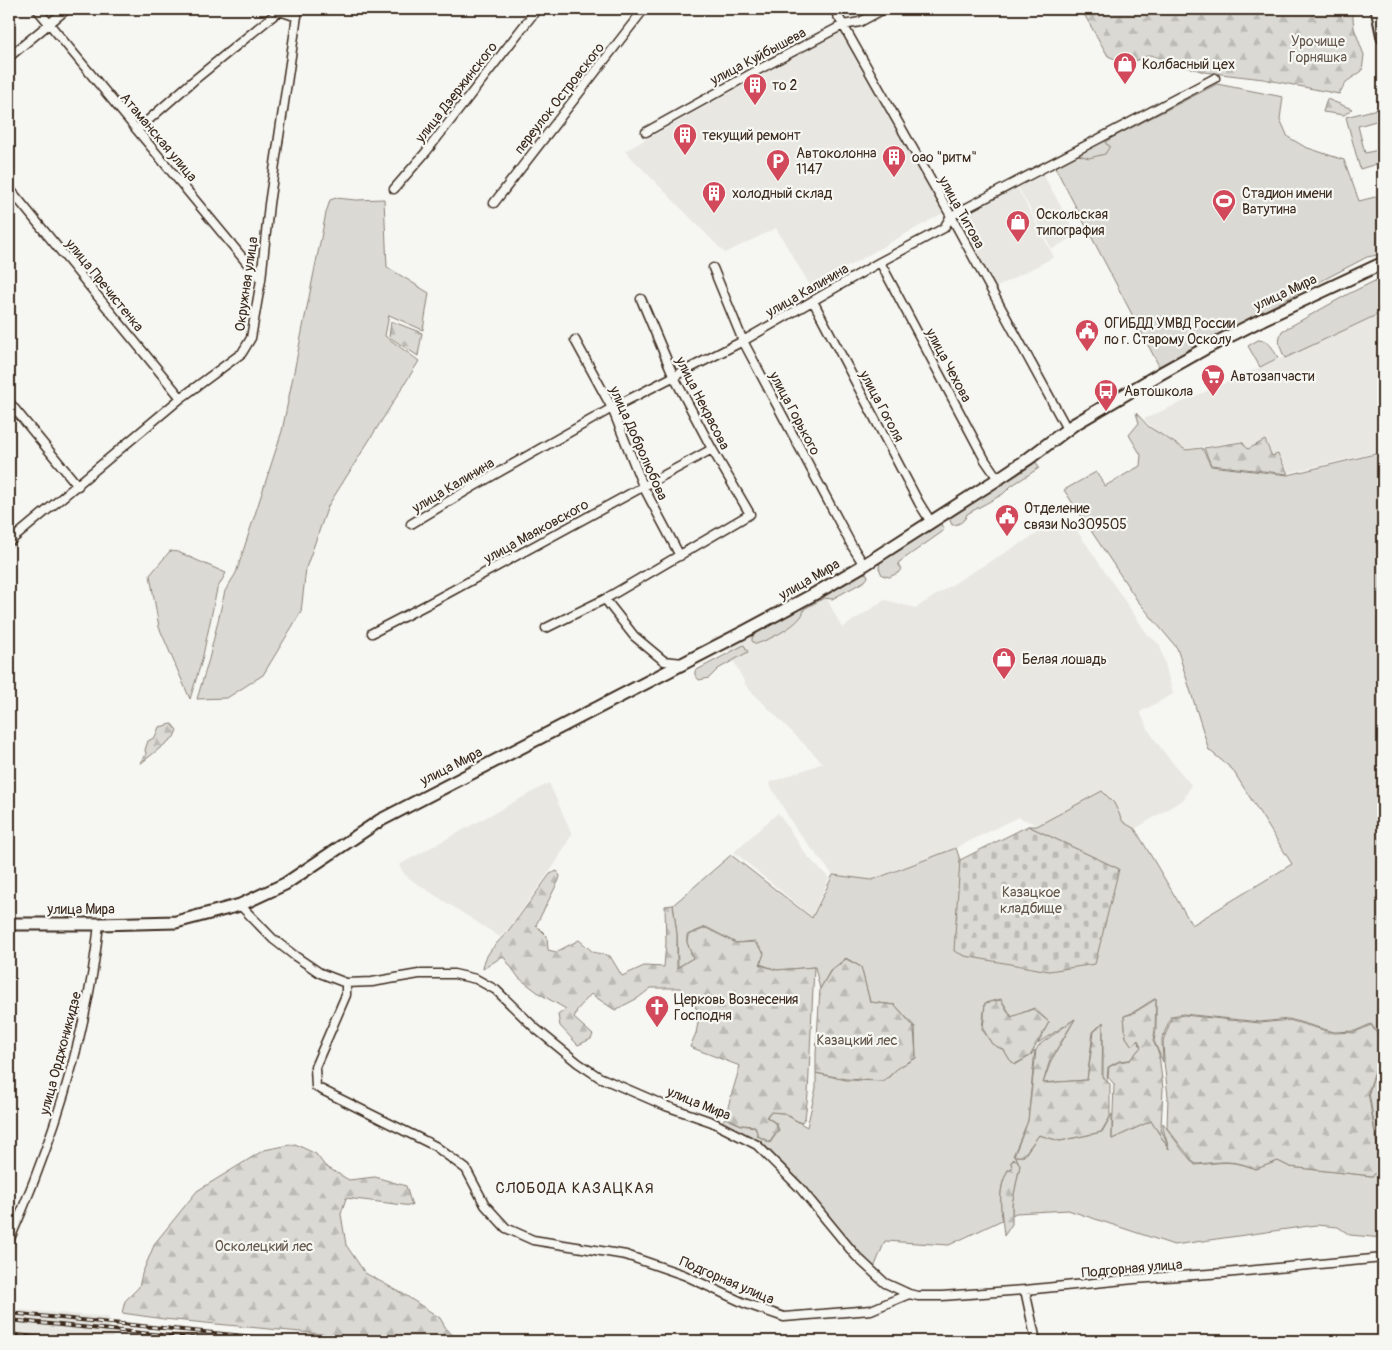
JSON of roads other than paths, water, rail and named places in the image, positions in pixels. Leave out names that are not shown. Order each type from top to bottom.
[{"type":"main road","points":[[1377,9],[1383,38]]},
{"type":"main road","name":"улица Мира","points":[[9,924],[176,922],[240,905],[285,884],[379,821],[792,606],[864,565],[998,479],[1067,429],[1206,348],[1383,263]]},
{"type":"street","name":"Атаманская улица","points":[[37,9],[261,280]]},
{"type":"street","points":[[9,57],[68,9]]},
{"type":"street","name":"улица Дзержинского","points":[[394,189],[426,152],[537,9]]},
{"type":"street","name":"переулок Островского","points":[[494,203],[644,9]]},
{"type":"street","name":"улица Титова","points":[[834,9],[951,216],[1067,429]]},
{"type":"street","name":"улица Куйбышева","points":[[646,132],[842,25],[860,22],[884,9]]},
{"type":"street","points":[[137,130],[277,10],[297,13]]},
{"type":"street","name":"Окружная улица","points":[[9,542],[181,398],[242,352],[251,338],[261,280],[269,204],[297,13]]},
{"type":"street","name":"улица Калинина","points":[[411,524],[612,408],[742,341],[880,262],[944,228],[951,216],[1215,78]]},
{"type":"street","name":"улица Пречистенка","points":[[9,188],[181,398]]},
{"type":"street","name":"улица Чехова","points":[[880,262],[984,460],[998,479]]},
{"type":"street","name":"улица Горького","points":[[713,268],[742,341],[864,565]]},
{"type":"street","name":"улица Некрасова","points":[[641,299],[674,377],[712,449],[750,514],[680,556]]},
{"type":"street","name":"улица Гоголя","points":[[813,301],[919,503],[931,522]]},
{"type":"street","name":"улица Добролюбова","points":[[575,340],[612,408],[643,486],[680,556]]},
{"type":"street","points":[[9,402],[78,486]]},
{"type":"street","name":"улица Маяковского","points":[[372,633],[712,449]]},
{"type":"street","points":[[546,628],[606,599],[680,556]]},
{"type":"street","points":[[606,599],[634,636],[664,661],[684,663]]},
{"type":"street","name":"улица Мира","points":[[240,905],[273,938],[295,956],[320,973],[346,983],[372,982],[420,974],[454,974],[476,979],[496,990],[535,1028],[578,1063],[599,1077],[666,1106],[712,1122],[757,1145],[800,1188],[856,1256],[885,1283],[909,1294]]},
{"type":"street","name":"улица Орджоникидзе","points":[[9,1241],[30,1193],[70,1074],[92,983],[99,924]]},
{"type":"street","name":"Подгорная улица","points":[[346,983],[346,995],[315,1067],[316,1087],[435,1146],[466,1169],[485,1205],[506,1228],[533,1240],[626,1255],[684,1275],[744,1303],[784,1316],[871,1310],[909,1294],[942,1296],[1025,1290],[1383,1258]]},
{"type":"street","points":[[1025,1290],[1036,1341]]},
{"type":"railway","points":[[9,1313],[294,1341]]},
{"type":"railway","points":[[9,1320],[193,1338]]},
{"type":"railway","points":[[9,1334],[67,1341]]},
{"type":"place","name":"Колбасный цех","points":[[1125,85]]},
{"type":"place","name":"то 2","points":[[755,106]]},
{"type":"place","name":"текущий ремонт","points":[[685,156]]},
{"type":"place","name":"оао \"ритм\"","points":[[894,178]]},
{"type":"place","name":"Автоколонна 1147","points":[[778,182]]},
{"type":"place","name":"холодный склад","points":[[714,214]]},
{"type":"place","name":"Стадион имени Ватутина","points":[[1224,222]]},
{"type":"place","name":"Оскольская типография","points":[[1018,243]]},
{"type":"place","name":"ОГИБДД УМВД России по г. Старому Осколу","points":[[1087,352]]},
{"type":"place","name":"Автозапчасти","points":[[1213,397]]},
{"type":"place","name":"Автошкола","points":[[1106,412]]},
{"type":"place","name":"Отделение связи №309505","points":[[1007,537]]},
{"type":"place","name":"Белая лошадь","points":[[1004,680]]},
{"type":"place","name":"Церковь Вознесения Господня","points":[[657,1028]]},
{"type":"district","name":"СЛОБОДА КАЗАЦКАЯ","points":[[575,1188]]},
{"type":"park label","name":"Урочище Горняшка","points":[[1318,49]]},
{"type":"park label","name":"Казацкое кладбище","points":[[1031,900]]},
{"type":"park label","name":"Казацкий лес","points":[[857,1040]]},
{"type":"park label","name":"Осколецкий лес","points":[[264,1246]]}]
